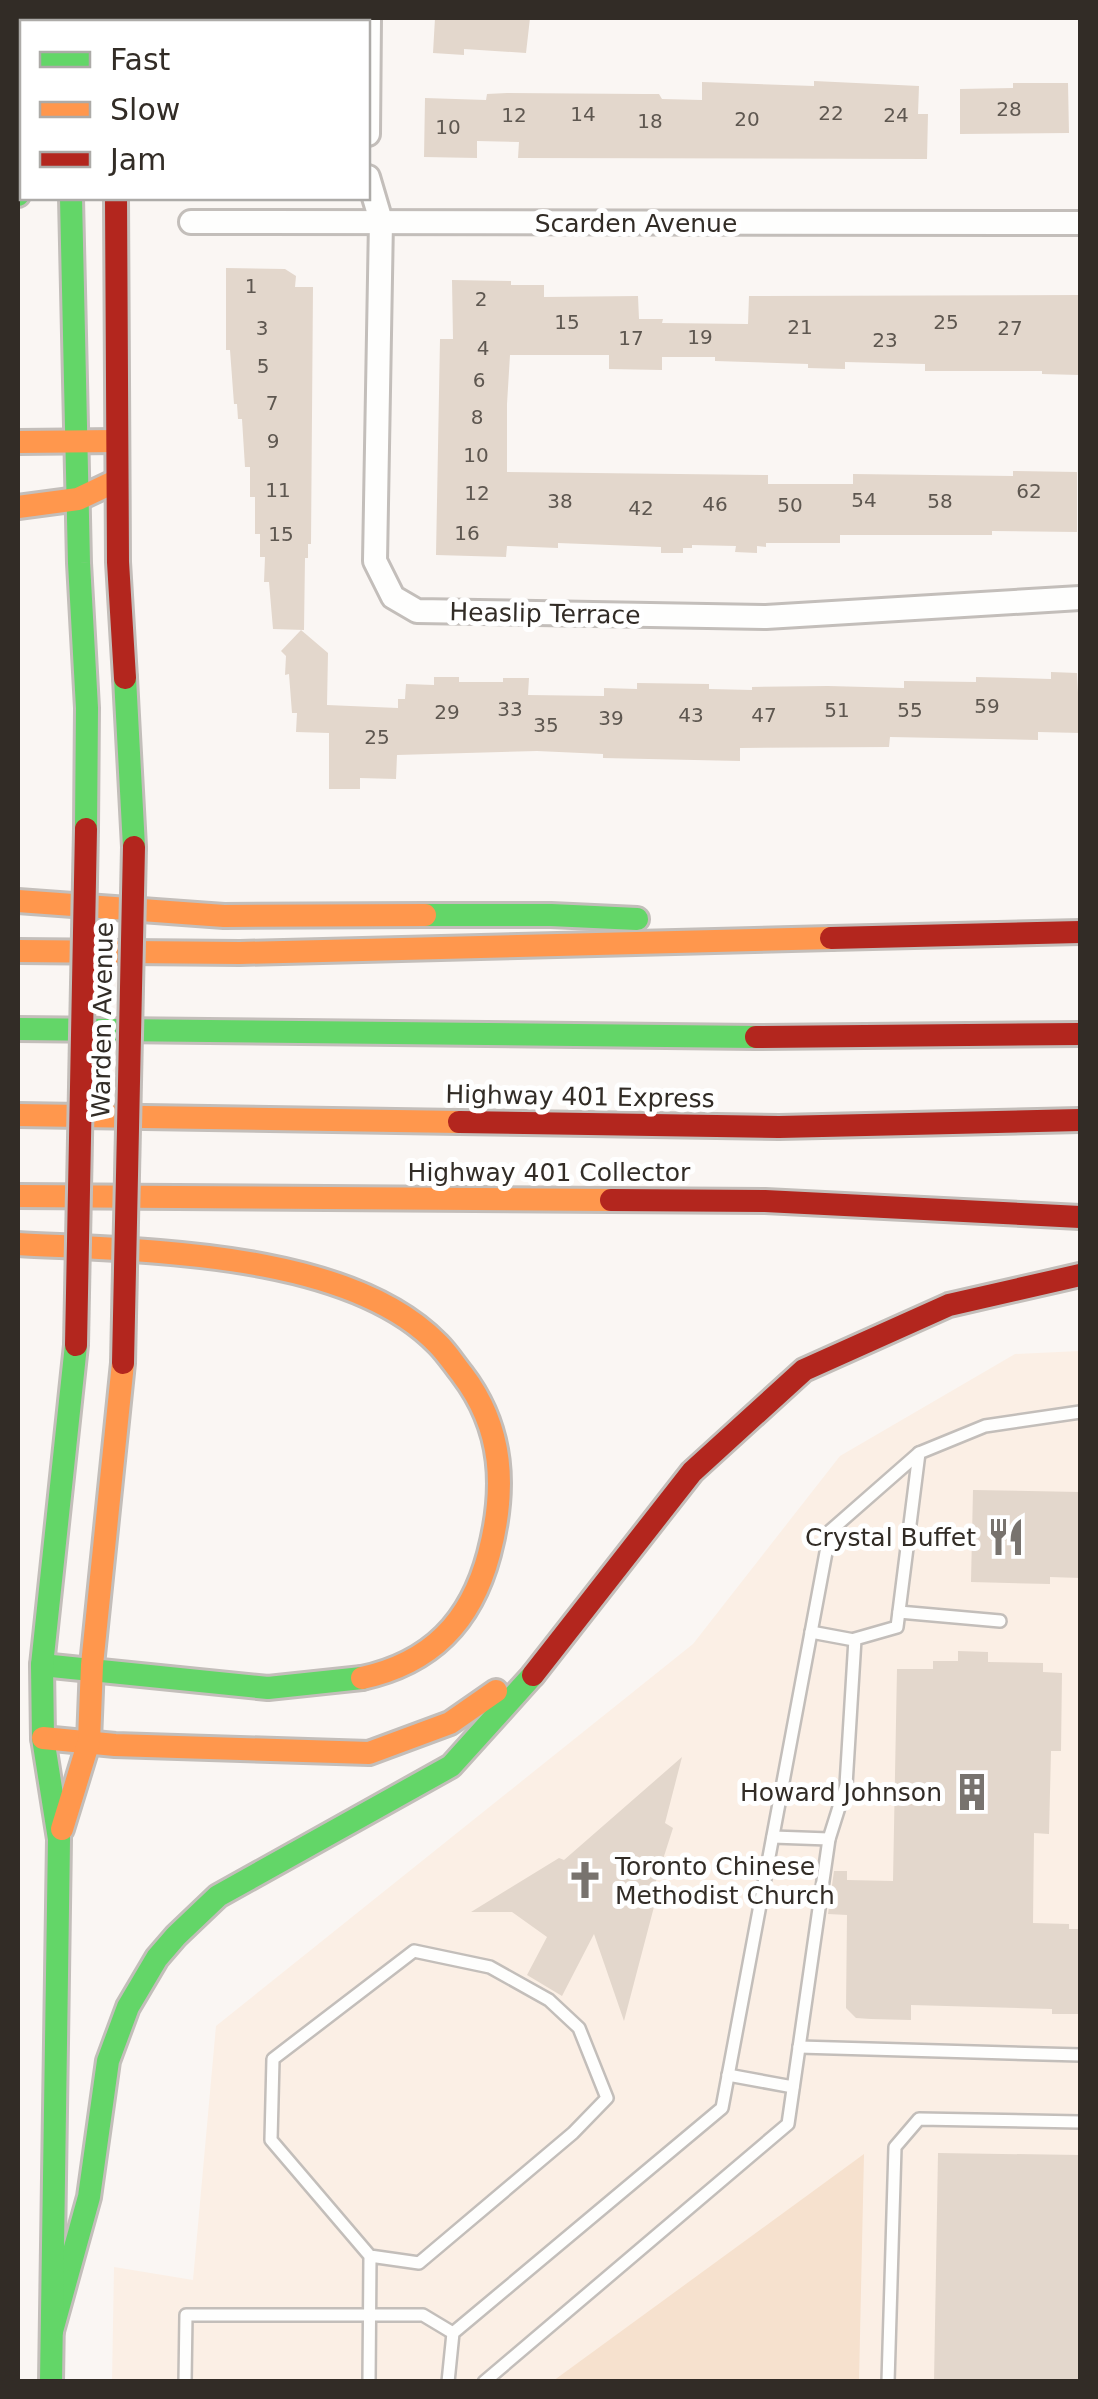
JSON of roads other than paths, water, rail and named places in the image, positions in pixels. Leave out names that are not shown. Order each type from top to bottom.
[{"type":"main road","name":"Warden Avenue","points":[[51,2382],[59,1838],[43,1738],[42,1664],[76,1345],[86,829],[87,708],[75,440],[70,200]]},
{"type":"main road","name":"Warden Avenue","points":[[59,1838],[89,1741],[92,1665],[123,1363],[134,847],[116,481],[116,200]]},
{"type":"main road","points":[[18,442],[117,441]]},
{"type":"main road","points":[[18,507],[78,499],[116,481]]},
{"type":"main road","points":[[18,901],[88,909],[286,917],[580,915],[877,938]]},
{"type":"main road","points":[[18,951],[240,952],[1080,932]]},
{"type":"main road","points":[[18,1028],[690,1038],[1080,1034]]},
{"type":"main road","name":"Highway 401 Express","points":[[18,1115],[779,1127],[1080,1120]]},
{"type":"main road","points":[[779,1127],[1043,1143]]},
{"type":"main road","name":"Highway 401 Collector","points":[[18,1196],[765,1201],[1080,1217]]},
{"type":"main road","points":[[18,1244],[154,1251],[272,1266],[338,1286],[402,1315],[457,1360],[494,1426],[502,1481],[497,1522],[478,1593],[429,1651],[369,1676],[271,1688],[143,1675],[92,1665],[42,1664]]},
{"type":"main road","points":[[52,2331],[89,2195],[103,2086],[122,2021],[154,1958],[185,1922],[218,1896],[451,1766],[554,1651],[692,1472],[804,1370],[949,1305],[1080,1276]]},
{"type":"main road","points":[[43,1738],[115,1746],[154,1744],[369,1753],[450,1723],[554,1651]]},
{"type":"street","name":"Heaslip Terrace","points":[[370,184],[381,222],[375,561],[393,597],[418,611],[766,617],[1080,598]]},
{"type":"street","name":"Scarden Avenue","points":[[192,222],[1080,223]]},
{"type":"lane","points":[[448,2382],[453,2332],[722,2108],[830,1531],[919,1453],[984,1426],[1080,1412]]},
{"type":"lane","points":[[811,1632],[854,1640],[897,1627],[919,1453]]},
{"type":"lane","points":[[899,1612],[1000,1621]]},
{"type":"lane","points":[[484,2382],[788,2124],[829,1839],[846,1785],[854,1640]]},
{"type":"lane","points":[[772,1837],[829,1839]]},
{"type":"lane","points":[[370,2256],[418,2263],[572,2133],[607,2098],[579,2028],[549,2000],[490,1967],[414,1951],[273,2059],[272,2140],[370,2256],[370,2382]]},
{"type":"lane","points":[[799,2046],[1080,2054]]},
{"type":"lane","points":[[728,2074],[793,2086]]},
{"type":"lane","points":[[888,2382],[895,2147],[919,2119],[1080,2122]]},
{"type":"lane","points":[[185,2382],[186,2315],[422,2315],[453,2332]]},
{"type":"place","name":"Crystal Buffet","points":[[1006,1537]]},
{"type":"place","name":"Howard Johnson","points":[[972,1792]]},
{"type":"place","name":"Toronto Chinese Methodist Church","points":[[585,1880]]}]
